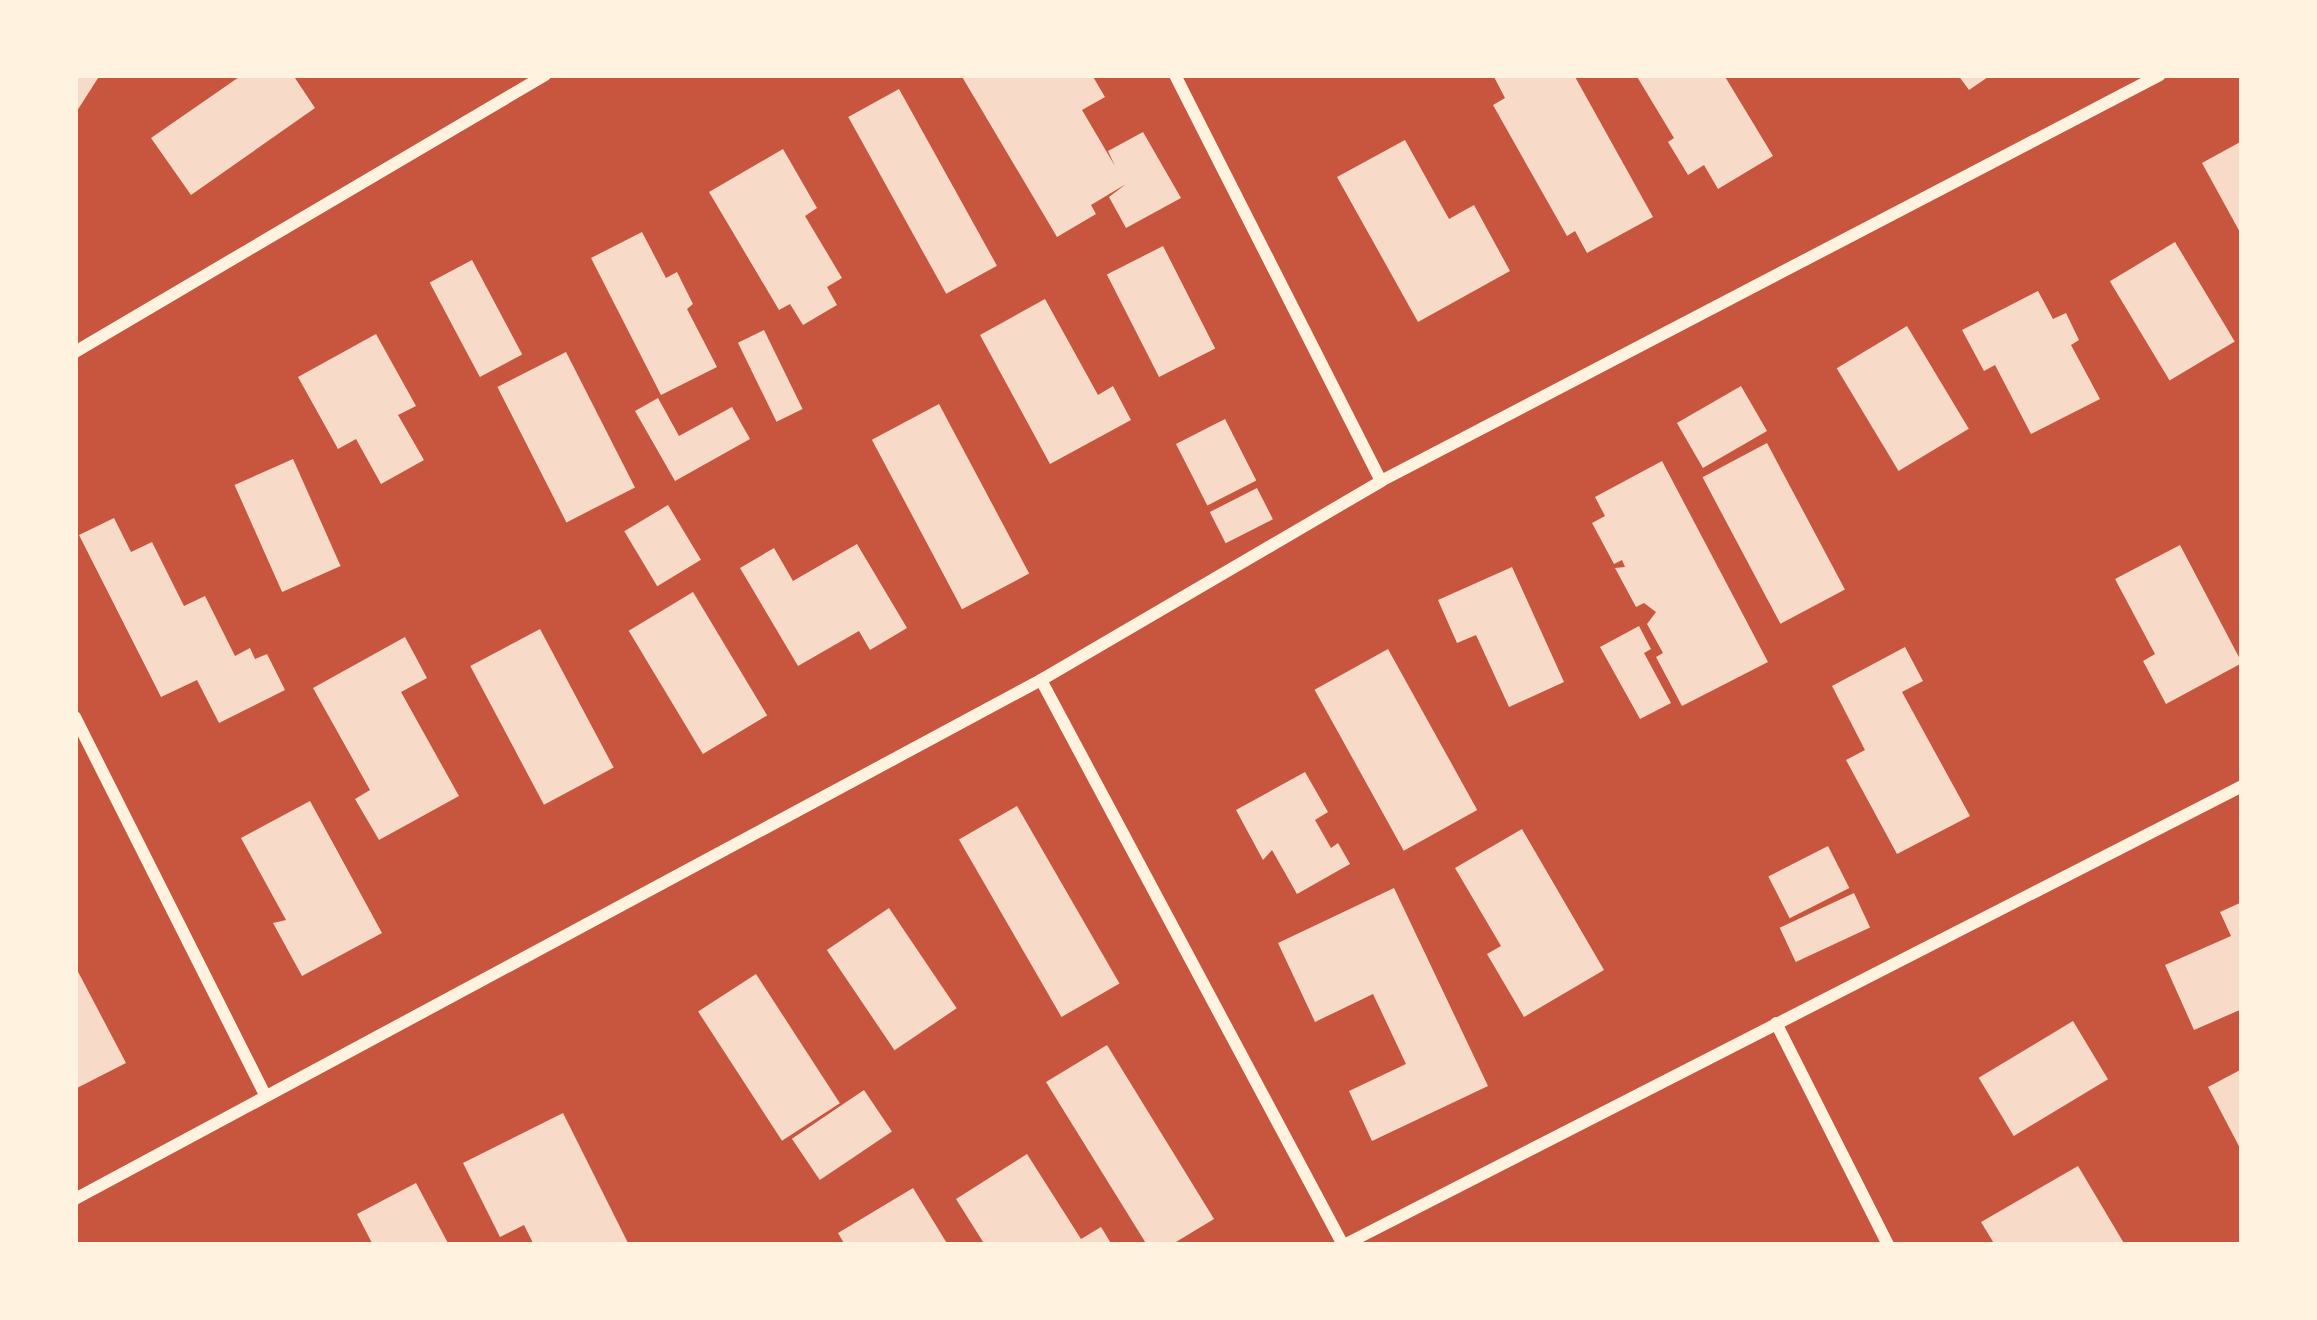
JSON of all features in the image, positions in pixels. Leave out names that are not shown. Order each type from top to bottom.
[{"type":"street","points":[[75,352],[544,75]]},
{"type":"street","points":[[1175,75],[1381,481]]},
{"type":"street","points":[[75,1199],[1041,680],[1381,481],[2160,75]]},
{"type":"street","points":[[1041,680],[1343,1245],[2242,786]]},
{"type":"street","points":[[75,717],[266,1096]]},
{"type":"street","points":[[1776,1023],[1888,1245]]},
{"type":"building","points":[[75,75],[100,75],[75,114]]},
{"type":"building","points":[[242,75],[293,75],[315,108],[191,195],[151,138]]},
{"type":"building","points":[[961,75],[1092,75],[1105,97],[1082,110],[1115,166],[1108,151],[1143,132],[1181,198],[1126,228],[1109,197],[1126,184],[1091,205],[1096,214],[1057,237]]},
{"type":"building","points":[[1493,75],[1574,75],[1653,217],[1587,253],[1575,231],[1567,236],[1493,105],[1505,98]]},
{"type":"building","points":[[1636,75],[1724,75],[1773,156],[1718,189],[1704,165],[1688,175],[1668,142],[1674,138]]},
{"type":"building","points":[[1958,75],[1991,75],[1969,90]]},
{"type":"building","points":[[899,89],[997,266],[946,294],[848,117]]},
{"type":"building","points":[[1405,140],[1449,219],[1474,205],[1510,271],[1418,322],[1337,177]]},
{"type":"building","points":[[2242,141],[2242,236],[2202,163]]},
{"type":"building","points":[[783,149],[817,208],[805,216],[842,278],[827,287],[837,305],[803,325],[790,304],[779,310],[709,192]]},
{"type":"building","points":[[642,232],[666,278],[677,272],[693,304],[687,309],[717,367],[661,395],[591,258]]},
{"type":"building","points":[[2175,242],[2235,341],[2170,381],[2110,281]]},
{"type":"building","points":[[1163,246],[1215,348],[1159,377],[1107,275]]},
{"type":"building","points":[[472,260],[522,354],[480,377],[430,283]]},
{"type":"building","points":[[2038,291],[2053,319],[2066,313],[2079,340],[2071,345],[2100,399],[2031,434],[1995,365],[1984,371],[1962,330]]},
{"type":"building","points":[[1045,299],[1098,395],[1113,386],[1131,420],[1050,464],[980,335]]},
{"type":"building","points":[[1907,326],[1969,429],[1899,471],[1837,368]]},
{"type":"building","points":[[764,330],[803,409],[777,422],[738,343]]},
{"type":"building","points":[[376,334],[416,406],[398,415],[424,460],[381,484],[356,439],[338,449],[298,377]]},
{"type":"building","points":[[566,352],[635,487],[566,522],[497,387]]},
{"type":"building","points":[[1741,386],[1767,431],[1703,468],[1677,423]]},
{"type":"building","points":[[658,398],[679,436],[732,407],[750,439],[675,481],[635,411]]},
{"type":"building","points":[[939,404],[1029,574],[962,609],[872,440]]},
{"type":"building","points":[[1225,419],[1256,480],[1207,505],[1176,444]]},
{"type":"building","points":[[1767,443],[1845,590],[1780,624],[1703,477]]},
{"type":"building","points":[[293,459],[341,566],[282,592],[235,485]]},
{"type":"building","points":[[1662,461],[1768,662],[1682,706],[1656,657],[1663,653],[1647,624],[1656,612],[1644,603],[1636,607],[1615,568],[1625,567],[1622,560],[1614,564],[1592,523],[1605,516],[1595,497]]},
{"type":"building","points":[[1257,488],[1273,519],[1226,543],[1210,512]]},
{"type":"building","points":[[668,505],[701,560],[657,586],[624,531]]},
{"type":"building","points":[[114,518],[131,552],[152,542],[184,606],[205,596],[235,656],[250,648],[255,659],[267,654],[285,690],[219,723],[197,680],[161,697],[79,535]]},
{"type":"building","points":[[857,544],[907,628],[870,650],[859,631],[798,666],[740,568],[774,548],[793,581]]},
{"type":"building","points":[[2180,545],[2242,663],[2166,704],[2143,661],[2155,654],[2115,579]]},
{"type":"building","points":[[1512,567],[1564,682],[1509,707],[1476,635],[1457,643],[1438,600]]},
{"type":"building","points":[[693,592],[767,715],[703,754],[629,631]]},
{"type":"building","points":[[1639,626],[1651,649],[1644,653],[1671,703],[1640,719],[1600,647]]},
{"type":"building","points":[[540,629],[614,768],[544,805],[470,666]]},
{"type":"building","points":[[405,637],[427,678],[401,692],[459,796],[379,840],[355,799],[370,790],[313,688]]},
{"type":"building","points":[[1905,647],[1923,681],[1902,692],[1970,816],[1897,854],[1846,760],[1865,750],[1832,686]]},
{"type":"building","points":[[1388,649],[1477,810],[1404,851],[1315,690]]},
{"type":"building","points":[[1305,772],[1328,812],[1315,820],[1331,848],[1338,843],[1350,864],[1297,894],[1272,850],[1263,860],[1236,810]]},
{"type":"building","points":[[310,801],[382,933],[302,976],[273,923],[286,920],[241,838]]},
{"type":"building","points":[[1017,806],[1120,984],[1061,1017],[959,839]]},
{"type":"building","points":[[1522,829],[1604,970],[1524,1017],[1487,954],[1501,946],[1455,868]]},
{"type":"building","points":[[1828,846],[1849,888],[1790,918],[1768,876]]},
{"type":"building","points":[[1394,888],[1488,1086],[1372,1141],[1349,1091],[1406,1064],[1373,994],[1315,1022],[1278,943]]},
{"type":"building","points":[[1854,893],[1870,927],[1796,962],[1780,928]]},
{"type":"building","points":[[2242,902],[2242,1009],[2194,1030],[2165,965],[2231,936],[2220,912]]},
{"type":"building","points":[[889,908],[957,1008],[894,1050],[827,950]]},
{"type":"building","points":[[75,966],[126,1063],[75,1089]]},
{"type":"building","points":[[756,974],[840,1103],[782,1141],[698,1012]]},
{"type":"building","points":[[2073,1021],[2108,1079],[2014,1136],[1979,1078]]},
{"type":"building","points":[[1107,1045],[1214,1219],[1171,1245],[1147,1245],[1046,1082]]},
{"type":"building","points":[[2242,1069],[2242,1152],[2208,1087]]},
{"type":"building","points":[[864,1090],[892,1131],[820,1180],[792,1139]]},
{"type":"building","points":[[563,1113],[629,1245],[534,1245],[524,1225],[500,1237],[463,1163]]},
{"type":"building","points":[[1027,1154],[1081,1239],[1101,1227],[1112,1245],[985,1245],[956,1199]]},
{"type":"building","points":[[2078,1166],[2125,1245],[1995,1245],[1981,1222]]},
{"type":"building","points":[[416,1183],[449,1245],[373,1245],[357,1214]]},
{"type":"building","points":[[913,1188],[948,1245],[845,1245],[838,1233]]}]
